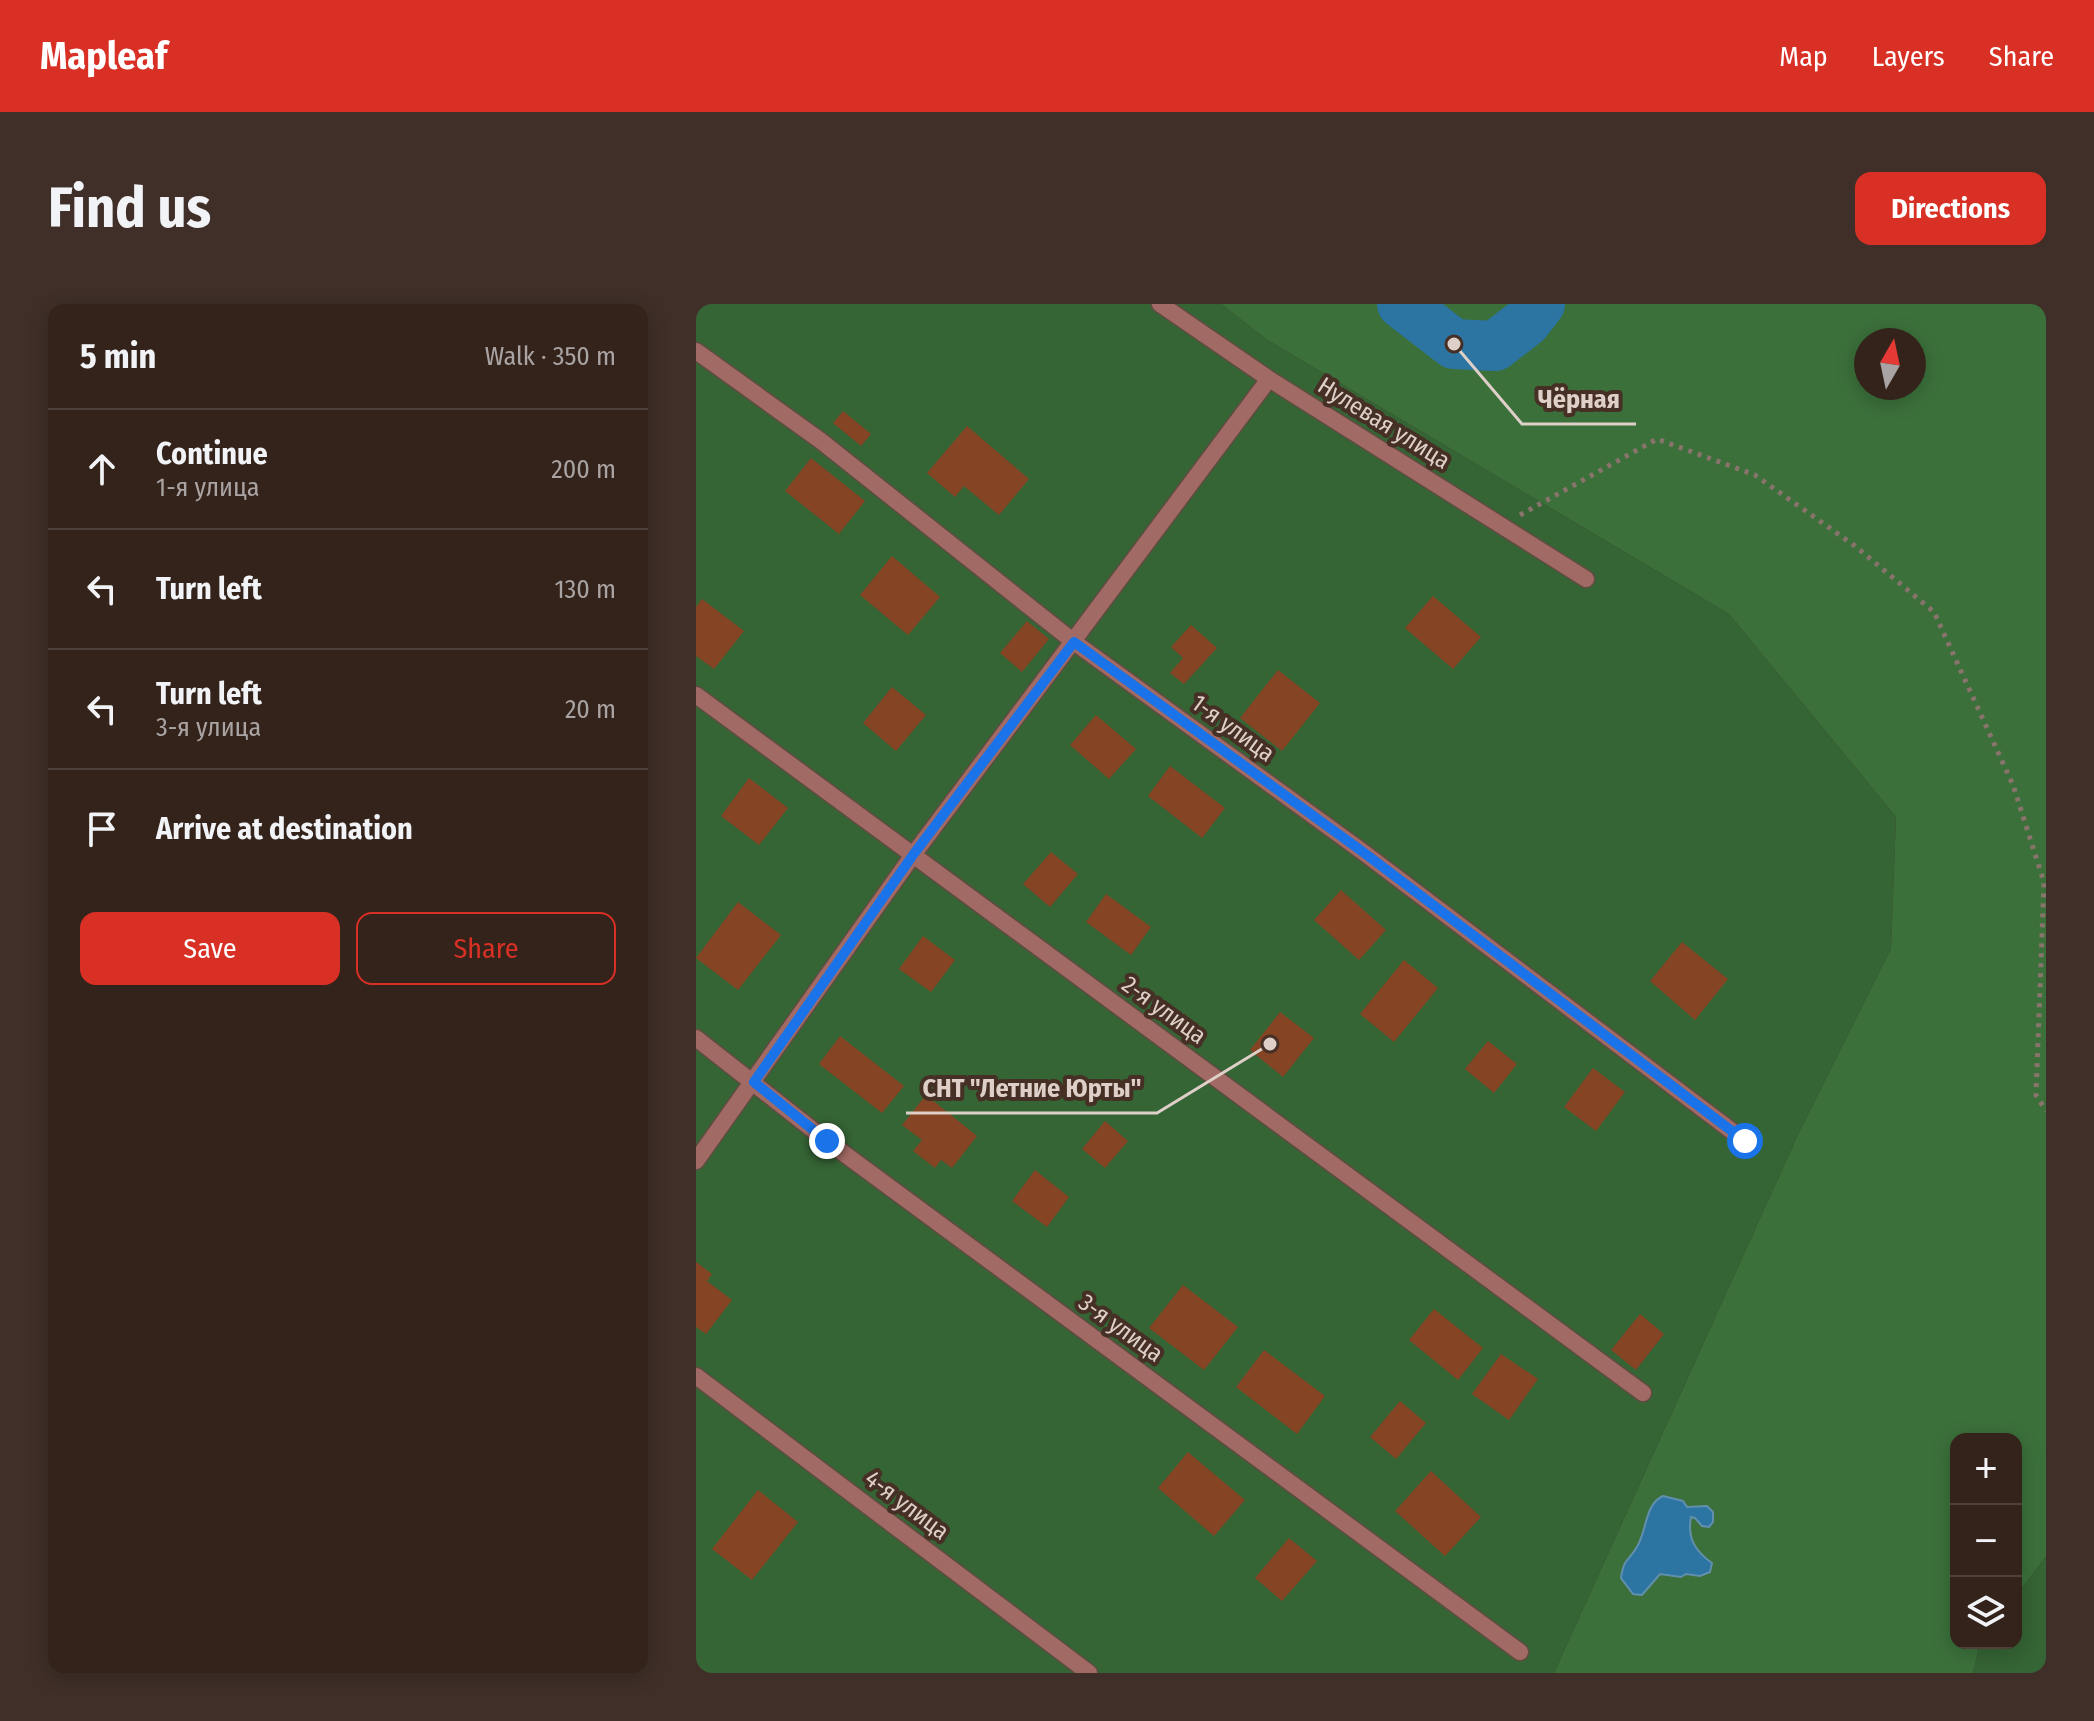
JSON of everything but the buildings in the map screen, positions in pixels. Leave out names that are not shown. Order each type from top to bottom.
[{"type":"street","name":"Нулевая улица","points":[[1160,304],[1269,379],[1586,579]]},
{"type":"street","name":"1-я улица","points":[[696,351],[821,441],[1074,642],[1363,852],[1745,1141]]},
{"type":"street","points":[[696,1161],[913,855],[1269,379]]},
{"type":"street","name":"2-я улица","points":[[696,695],[1643,1393]]},
{"type":"street","name":"3-я улица","points":[[696,1038],[839,1150],[1520,1652]]},
{"type":"street","name":"4-я улица","points":[[696,1376],[1089,1673]]},
{"type":"path","points":[[1502,525],[1657,439],[1755,475],[1855,546],[1934,612],[2013,785],[2044,882],[2036,1095],[2046,1111]]},
{"type":"green space","points":[[696,304],[1221,304],[1266,339],[1729,614],[1896,817],[1891,949],[1796,1139],[1554,1673],[696,1673]]},
{"type":"green space","points":[[1221,304],[2046,304],[2046,1556],[2022,1588],[2022,1433],[1950,1433],[1950,1649],[1979,1649],[1973,1673],[1554,1673],[1796,1139],[1891,949],[1896,817],[1729,614],[1266,339]]},
{"type":"green space","points":[[2046,1556],[2046,1673],[1973,1673],[1979,1649],[2022,1649],[2022,1588]]},
{"type":"water","points":[[1663,1496],[1683,1501],[1687,1507],[1707,1506],[1713,1512],[1713,1522],[1709,1527],[1702,1526],[1691,1517],[1690,1525],[1694,1543],[1712,1563],[1710,1572],[1681,1577],[1660,1574],[1642,1595],[1633,1594],[1621,1578],[1624,1566],[1641,1539],[1653,1505]]},
{"type":"waterway","points":[[1402,304],[1454,344],[1495,346],[1526,322],[1540,304]]},
{"type":"place","name":"Чёрная","points":[[1454,344]]},
{"type":"place","name":"СНТ \"Летние Юрты\"","points":[[1270,1044]]},
{"type":"route","points":[[827,1141],[754,1082],[913,855],[1074,642],[1363,852],[1745,1141]]}]
